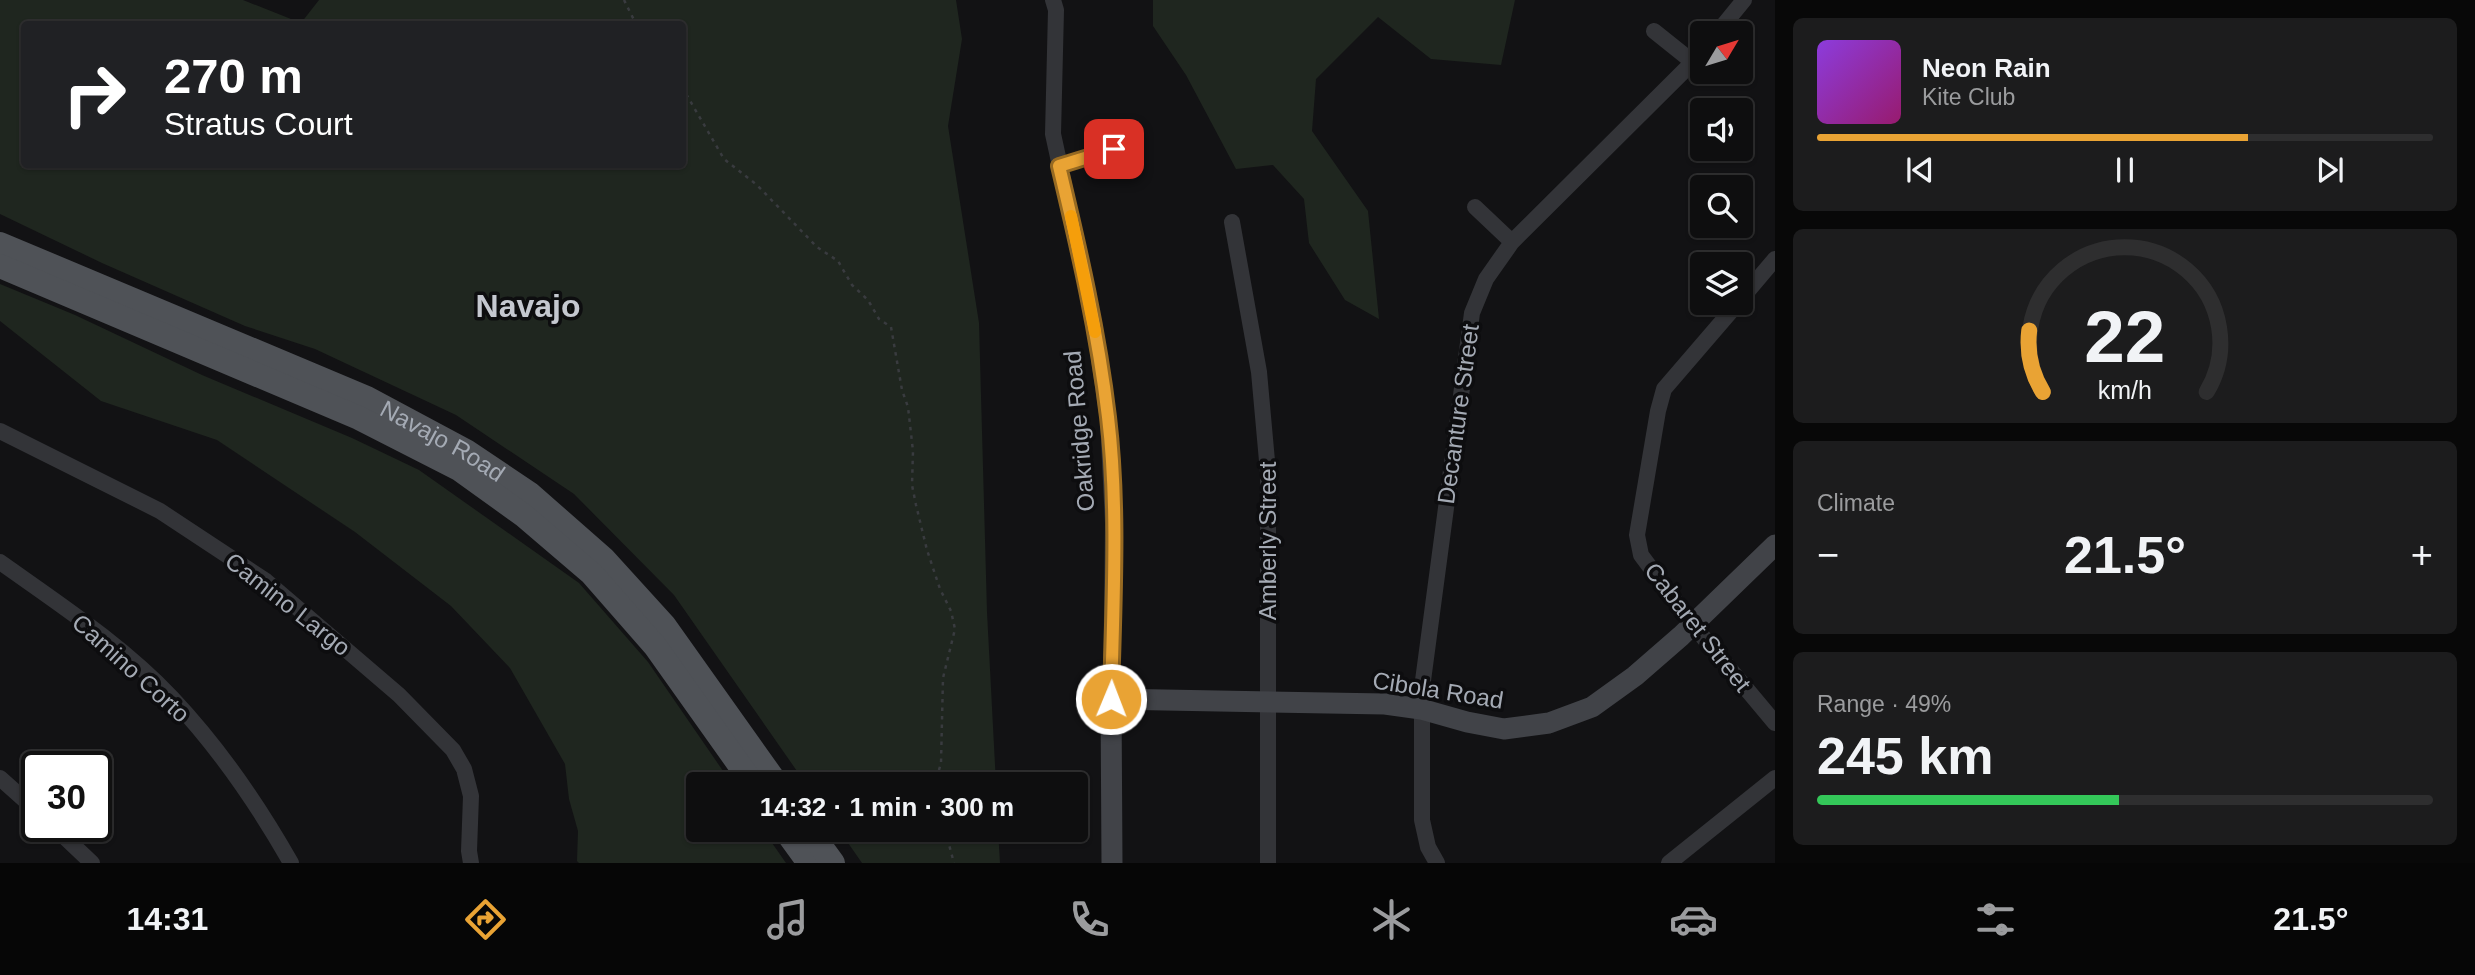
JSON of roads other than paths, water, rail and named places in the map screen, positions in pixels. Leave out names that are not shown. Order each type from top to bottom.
[{"type":"main road","name":"Navajo Road","points":[[0,244],[367,398],[466,451],[530,494],[604,559],[664,625],[768,772]]},
{"type":"main road","name":"Navajo Road","points":[[0,266],[359,418],[459,469],[523,515],[592,574],[655,646],[744,772]]},
{"type":"main road","points":[[794,842],[809,863]]},
{"type":"main road","points":[[818,842],[833,863]]},
{"type":"street","name":"Oakridge Road","points":[[1053,0],[1056,10],[1053,134],[1093,318],[1108,420],[1113,523],[1112,863]]},
{"type":"street","points":[[1727,21],[1744,0]]},
{"type":"street","points":[[1654,31],[1690,52]]},
{"type":"street","name":"Decanture Street","points":[[1437,863],[1428,847],[1422,820],[1422,688],[1472,313],[1486,279],[1512,242],[1690,65]]},
{"type":"street","points":[[1059,166],[1114,149]]},
{"type":"street","points":[[1475,207],[1512,242]]},
{"type":"street","name":"Amberly Street","points":[[1233,222],[1259,372],[1268,472],[1268,863]]},
{"type":"street","name":"Cabaret Street","points":[[1753,285],[1775,259]]},
{"type":"street","name":"Cabaret Street","points":[[1728,315],[1664,389],[1637,535],[1641,555],[1693,625],[1775,723]]},
{"type":"street","name":"Camino Largo","points":[[0,431],[160,511],[266,581],[399,695],[453,750],[464,769],[471,796],[471,863]]},
{"type":"street","name":"Cibola Road","points":[[1111,699],[1385,704],[1421,709],[1504,729],[1549,723],[1592,707],[1635,676],[1693,625],[1775,545]]},
{"type":"street","name":"Camino Corto","points":[[0,562],[107,640],[171,697],[235,772],[262,812],[290,863]]},
{"type":"street","points":[[0,778],[21,797]]},
{"type":"street","points":[[1669,863],[1775,778]]},
{"type":"street","points":[[70,842],[92,863]]},
{"type":"district","name":"Navajo","points":[[528,306]]}]
